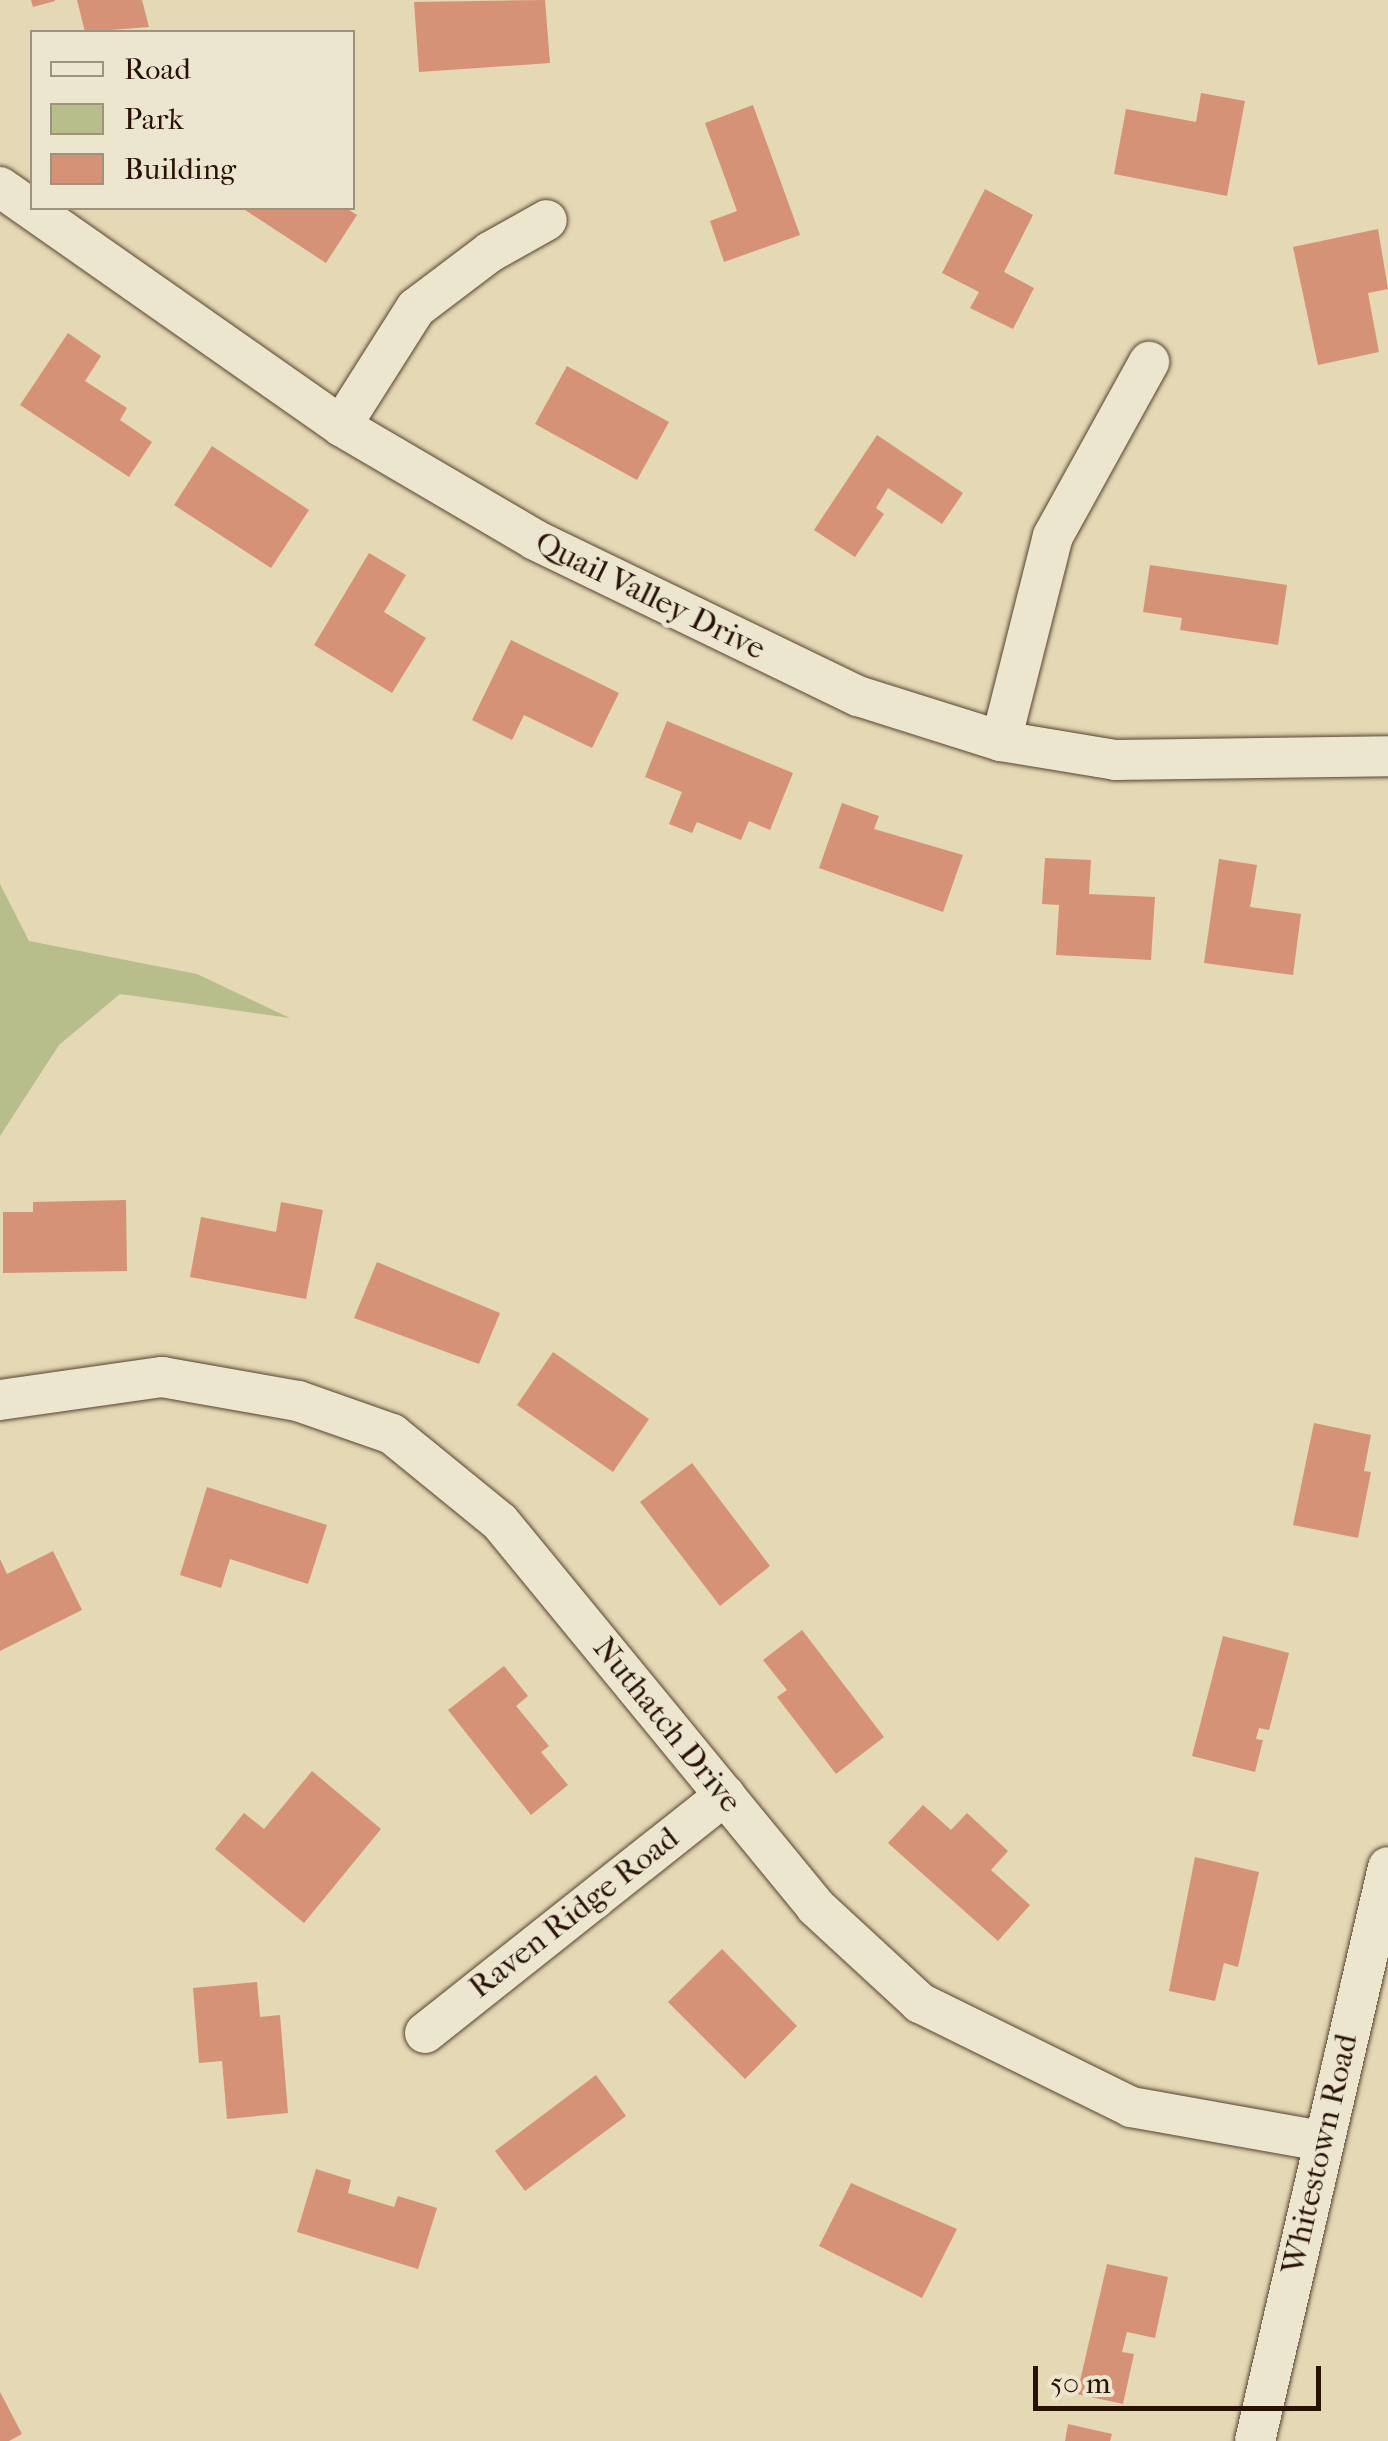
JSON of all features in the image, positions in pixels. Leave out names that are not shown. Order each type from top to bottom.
[{"type":"street","name":"Quail Valley Drive","points":[[0,187],[30,208]]},
{"type":"street","name":"Quail Valley Drive","points":[[33,210],[342,426],[534,540],[840,688],[1000,741],[1116,760],[1388,756]]},
{"type":"street","points":[[342,426],[416,308],[490,252],[547,220]]},
{"type":"street","points":[[1000,741],[1054,536],[1149,362]]},
{"type":"street","name":"Nuthatch Drive","points":[[0,1400],[162,1377],[298,1400],[392,1434],[500,1522],[816,1907],[920,2003],[1131,2107],[1321,2141]]},
{"type":"street","name":"Raven Ridge Road","points":[[425,2033],[725,1795]]},
{"type":"street","name":"Whitestown Road","points":[[1254,2441],[1388,1867]]},
{"type":"green space","points":[[0,884],[29,941],[197,974],[290,1018],[120,994],[59,1045],[0,1136]]},
{"type":"building","points":[[31,0],[55,0],[55,1],[33,7]]},
{"type":"building","points":[[77,0],[142,0],[149,27],[84,30]]},
{"type":"building","points":[[545,0],[550,63],[419,72],[414,2]]},
{"type":"building","points":[[1201,93],[1245,101],[1227,196],[1114,174],[1126,109],[1196,122]]},
{"type":"building","points":[[753,105],[800,235],[724,262],[710,221],[737,211],[705,123]]},
{"type":"building","points":[[985,189],[1033,215],[1004,272],[1034,288],[1013,329],[970,308],[979,292],[942,273]]},
{"type":"building","points":[[245,210],[349,210],[357,215],[326,263]]},
{"type":"building","points":[[1378,229],[1388,289],[1368,293],[1379,352],[1318,365],[1293,247]]},
{"type":"building","points":[[68,333],[101,356],[85,381],[127,408],[120,420],[152,442],[129,477],[20,405]]},
{"type":"building","points":[[567,366],[669,422],[637,480],[535,424]]},
{"type":"building","points":[[877,435],[963,493],[942,524],[888,488],[876,508],[884,514],[855,557],[814,530]]},
{"type":"building","points":[[212,446],[309,510],[271,568],[174,505]]},
{"type":"building","points":[[369,553],[406,575],[384,612],[426,638],[392,693],[314,645]]},
{"type":"building","points":[[1150,565],[1287,585],[1278,645],[1180,630],[1182,618],[1143,612]]},
{"type":"building","points":[[511,640],[619,693],[592,748],[524,715],[512,740],[472,720]]},
{"type":"building","points":[[667,721],[793,773],[770,830],[749,821],[741,840],[697,822],[692,833],[669,824],[682,792],[645,777]]},
{"type":"building","points":[[842,803],[879,816],[874,829],[963,855],[943,912],[819,868]]},
{"type":"building","points":[[1045,858],[1091,860],[1089,894],[1155,897],[1151,960],[1056,955],[1059,905],[1042,904]]},
{"type":"building","points":[[1219,859],[1257,865],[1250,907],[1301,914],[1293,975],[1204,963]]},
{"type":"building","points":[[126,1200],[127,1271],[3,1273],[3,1212],[33,1212],[33,1202]]},
{"type":"building","points":[[281,1202],[323,1210],[306,1299],[190,1277],[201,1217],[276,1232]]},
{"type":"building","points":[[377,1262],[500,1313],[479,1364],[354,1318]]},
{"type":"building","points":[[553,1352],[649,1419],[613,1472],[517,1405]]},
{"type":"building","points":[[1314,1423],[1371,1435],[1364,1471],[1371,1472],[1358,1538],[1293,1525]]},
{"type":"building","points":[[692,1463],[770,1566],[720,1606],[640,1502]]},
{"type":"building","points":[[207,1487],[327,1525],[308,1584],[230,1559],[221,1588],[180,1575]]},
{"type":"building","points":[[53,1551],[82,1610],[0,1651],[0,1559],[7,1574]]},
{"type":"building","points":[[802,1630],[884,1737],[836,1774],[777,1697],[787,1690],[763,1660]]},
{"type":"building","points":[[1223,1636],[1289,1653],[1269,1730],[1259,1728],[1256,1739],[1263,1740],[1255,1772],[1192,1756]]},
{"type":"building","points":[[504,1666],[528,1696],[516,1706],[549,1746],[541,1752],[568,1785],[531,1815],[448,1710]]},
{"type":"building","points":[[312,1771],[381,1829],[304,1923],[215,1849],[244,1813],[264,1829]]},
{"type":"building","points":[[923,1805],[951,1830],[967,1813],[1008,1851],[991,1870],[1030,1905],[998,1941],[888,1843]]},
{"type":"building","points":[[1195,1857],[1259,1872],[1238,1967],[1224,1963],[1215,2001],[1169,1991]]},
{"type":"building","points":[[722,1949],[797,2026],[745,2079],[668,2002]]},
{"type":"building","points":[[257,1982],[260,2017],[280,2015],[288,2113],[227,2119],[222,2061],[199,2063],[193,1988]]},
{"type":"building","points":[[596,2075],[626,2116],[525,2191],[495,2151]]},
{"type":"building","points":[[316,2169],[351,2180],[348,2193],[394,2207],[398,2196],[437,2208],[418,2269],[297,2232]]},
{"type":"building","points":[[851,2183],[957,2229],[922,2298],[819,2246]]},
{"type":"building","points":[[1107,2264],[1168,2277],[1155,2338],[1127,2332],[1122,2352],[1134,2354],[1123,2404],[1077,2394]]},
{"type":"building","points":[[0,2392],[22,2434],[9,2441],[0,2441]]},
{"type":"building","points":[[1068,2424],[1112,2434],[1110,2441],[1065,2441]]}]
